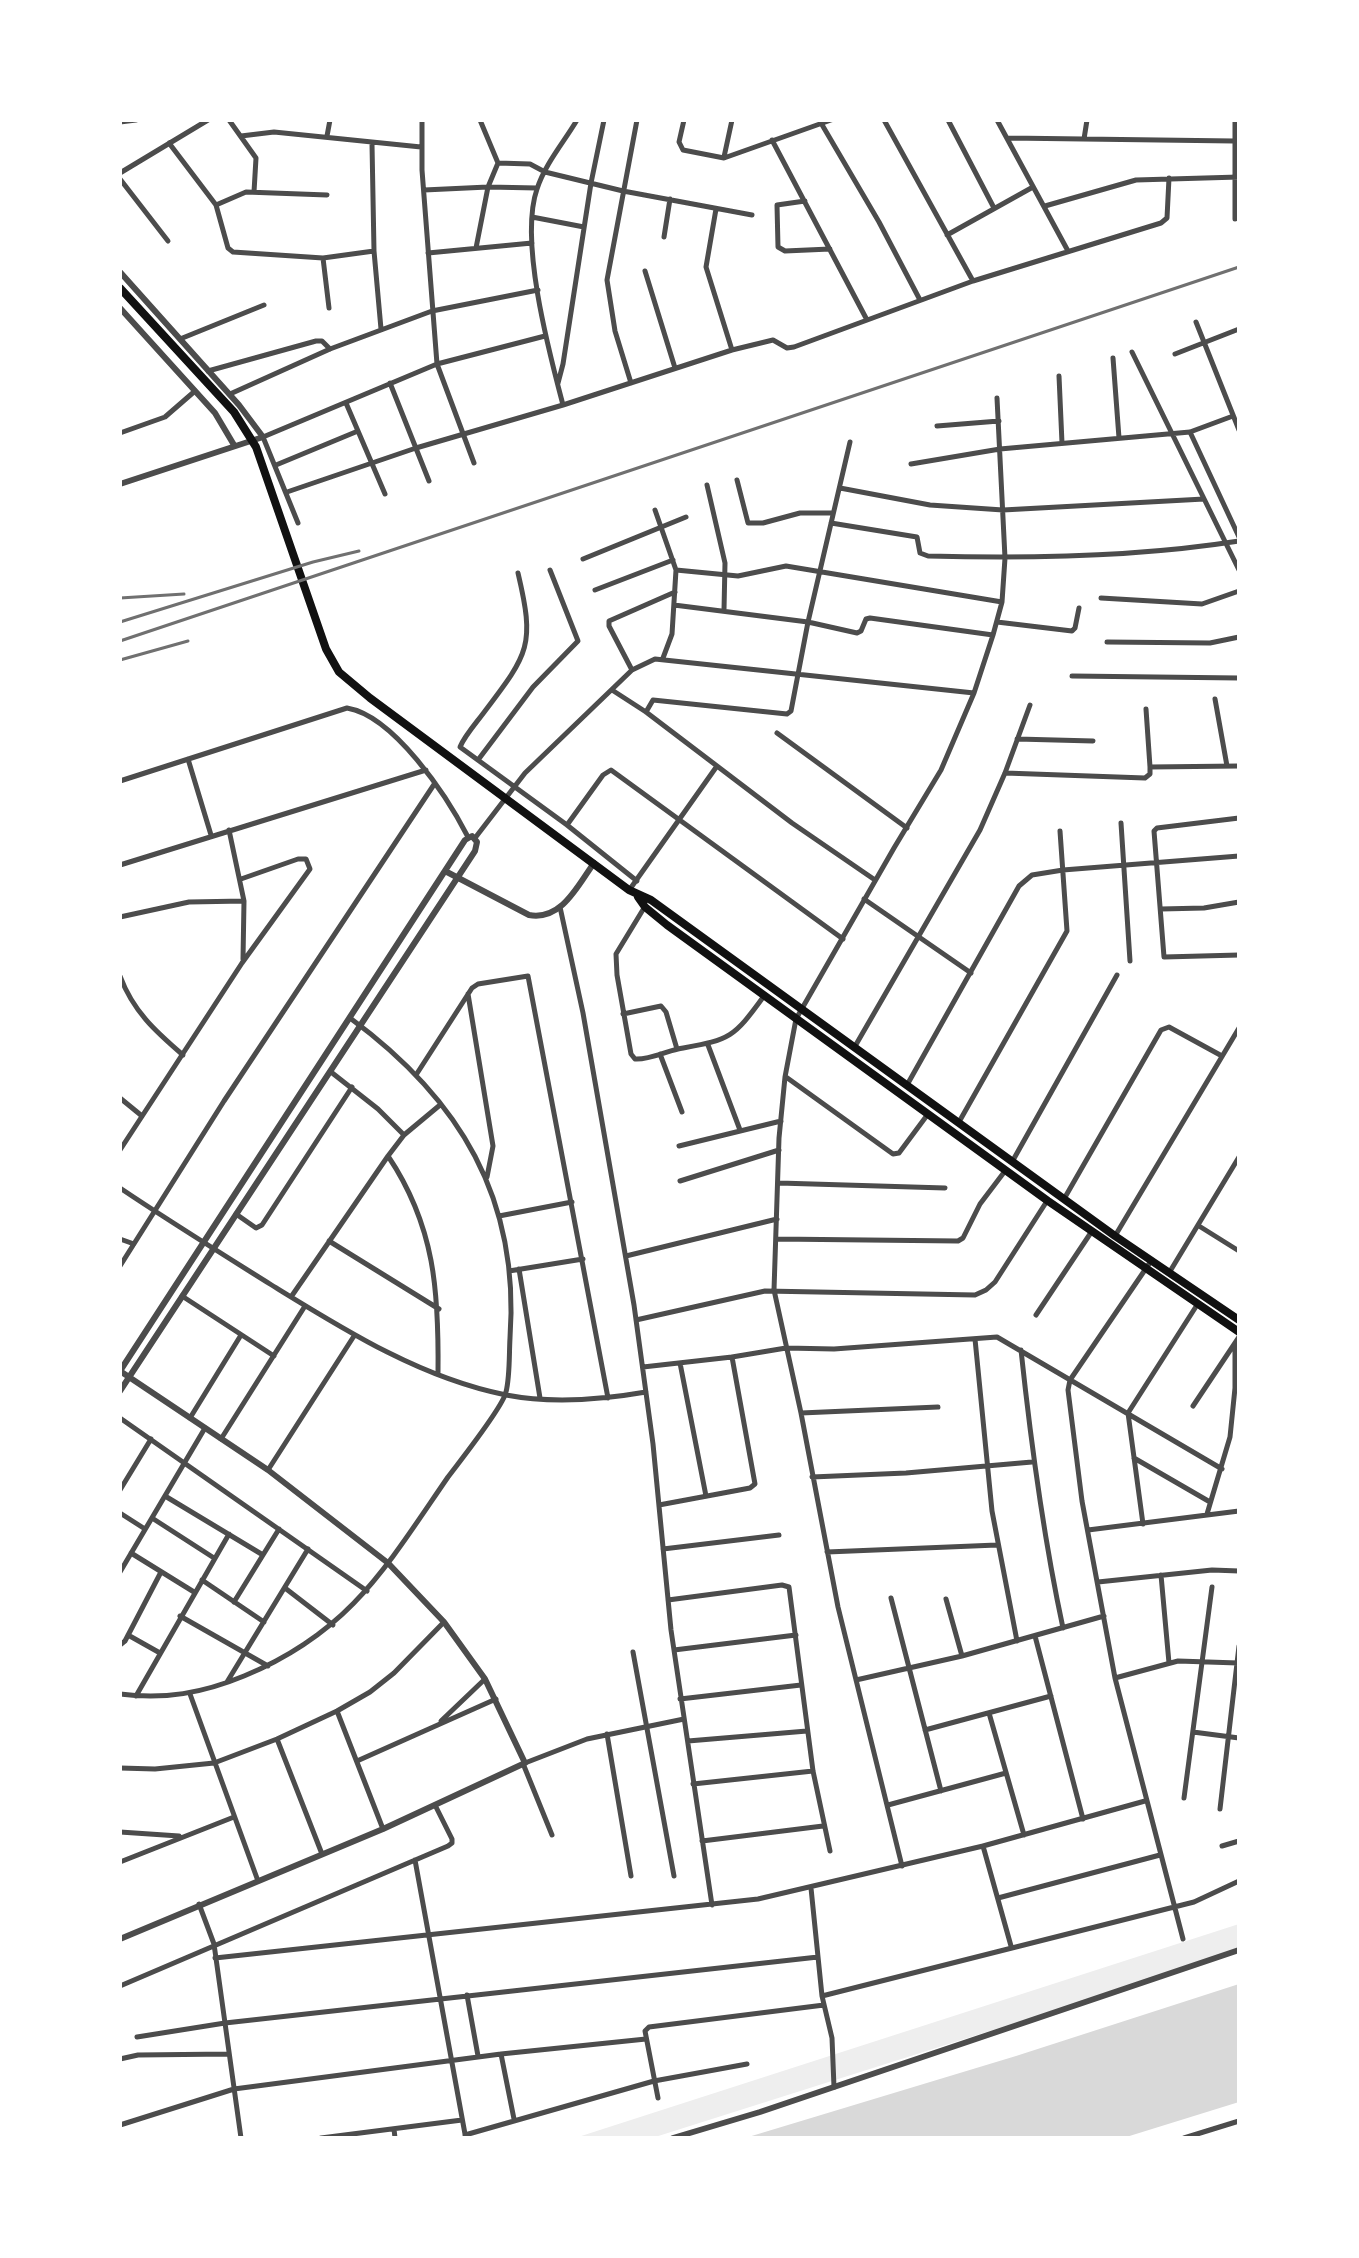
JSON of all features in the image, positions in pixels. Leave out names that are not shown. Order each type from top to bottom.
[{"type":"highway","points":[[120,288],[234,412],[256,447],[326,649],[339,672],[796,1019],[1239,1335]]},
{"type":"highway","points":[[648,904],[801,1009],[1115,1236],[1239,1320]]},
{"type":"street","points":[[120,122],[136,120]]},
{"type":"street","points":[[120,173],[208,120]]},
{"type":"street","points":[[229,120],[256,158],[254,192]]},
{"type":"street","points":[[327,136],[330,120]]},
{"type":"street","points":[[422,120],[421,147],[437,364],[474,463]]},
{"type":"street","points":[[476,248],[488,187],[498,163],[480,120]]},
{"type":"street","points":[[563,405],[545,336],[532,243],[532,217],[537,188],[577,120]]},
{"type":"street","points":[[557,384],[563,364],[604,120]]},
{"type":"street","points":[[631,383],[607,292],[611,250],[637,120]]},
{"type":"street","points":[[684,120],[679,142],[683,150],[724,158],[831,120]]},
{"type":"street","points":[[724,158],[732,120]]},
{"type":"street","points":[[884,120],[973,281]]},
{"type":"street","points":[[948,120],[994,208]]},
{"type":"street","points":[[997,120],[1068,251]]},
{"type":"street","points":[[1084,139],[1087,120]]},
{"type":"street","points":[[1235,120],[1235,219]]},
{"type":"street","points":[[821,123],[920,300]]},
{"type":"street","points":[[241,136],[274,132],[421,147]]},
{"type":"street","points":[[1008,138],[1234,141]]},
{"type":"street","points":[[772,140],[867,320]]},
{"type":"street","points":[[169,143],[216,205],[228,248],[233,252],[323,258],[374,251]]},
{"type":"street","points":[[372,144],[374,251],[381,329]]},
{"type":"street","points":[[498,163],[530,164],[545,172],[623,191],[752,215]]},
{"type":"street","points":[[1045,206],[1129,181],[1236,177]]},
{"type":"street","points":[[287,492],[416,448],[563,405],[732,350],[771,340],[790,348],[973,281],[1165,220],[1169,178]]},
{"type":"street","points":[[120,179],[168,241]]},
{"type":"street","points":[[947,235],[1033,187]]},
{"type":"street","points":[[424,190],[537,188]]},
{"type":"street","points":[[216,205],[238,193],[327,195]]},
{"type":"street","points":[[664,237],[670,199]]},
{"type":"street","points":[[805,201],[777,205],[780,250],[830,249]]},
{"type":"street","points":[[716,209],[706,267],[732,350]]},
{"type":"street","points":[[532,217],[584,227]]},
{"type":"street","points":[[428,253],[532,243]]},
{"type":"street","points":[[323,258],[329,308]]},
{"type":"street","points":[[645,271],[675,368]]},
{"type":"street","points":[[120,272],[230,394],[263,437],[298,523]]},
{"type":"street","points":[[230,394],[330,349],[432,311],[538,290]]},
{"type":"street","points":[[180,339],[264,305]]},
{"type":"street","points":[[120,308],[215,413],[234,445]]},
{"type":"street","points":[[1196,322],[1239,430]]},
{"type":"street","points":[[1175,354],[1239,329]]},
{"type":"street","points":[[120,484],[263,437],[437,364],[545,336]]},
{"type":"street","points":[[208,371],[316,341],[322,341],[330,349]]},
{"type":"street","points":[[1132,352],[1239,570]]},
{"type":"street","points":[[1113,358],[1119,438]]},
{"type":"street","points":[[1059,376],[1062,443]]},
{"type":"street","points":[[390,383],[429,481]]},
{"type":"street","points":[[120,433],[165,417],[195,391]]},
{"type":"street","points":[[902,1866],[827,1552],[774,1290],[779,1150],[785,1077],[796,1019],[941,770],[974,693],[997,622],[1002,602],[1005,558],[997,398]]},
{"type":"street","points":[[346,403],[385,494]]},
{"type":"street","points":[[911,464],[1000,449],[1190,432],[1233,416]]},
{"type":"street","points":[[937,426],[999,421]]},
{"type":"street","points":[[276,465],[358,431]]},
{"type":"street","points":[[831,523],[917,537],[920,553],[924,556],[1005,558],[1158,550],[1239,539],[1190,432]]},
{"type":"street","points":[[646,712],[653,700],[788,714],[791,711],[808,622],[850,442]]},
{"type":"street","points":[[737,480],[748,523],[756,524],[800,513],[833,513]]},
{"type":"street","points":[[707,485],[727,576],[724,610]]},
{"type":"street","points":[[840,488],[930,505],[1003,510],[1204,499]]},
{"type":"street","points":[[655,510],[676,570],[672,634],[663,658]]},
{"type":"street","points":[[583,559],[686,517]]},
{"type":"street","points":[[595,590],[673,560]]},
{"type":"street","points":[[676,570],[727,576],[786,566],[1002,602]]},
{"type":"street","points":[[478,760],[533,687],[578,641],[550,570]]},
{"type":"street","points":[[518,573],[528,617],[527,637],[519,664],[460,745],[461,749],[567,825],[637,881]]},
{"type":"street","points":[[632,670],[608,622],[675,591]]},
{"type":"street","points":[[1101,598],[1202,604],[1239,591]]},
{"type":"street","points":[[674,605],[808,622],[857,633],[870,618],[993,635]]},
{"type":"street","points":[[997,622],[1072,631],[1079,608]]},
{"type":"street","points":[[1107,642],[1210,643],[1239,637]]},
{"type":"street","points":[[552,1835],[496,1699],[444,1622],[388,1563],[268,1470],[120,1371],[445,871],[513,786],[632,670],[650,660],[663,658],[974,693]]},
{"type":"street","points":[[1072,676],[1239,678]]},
{"type":"street","points":[[612,690],[646,712],[792,823],[875,880]]},
{"type":"street","points":[[1215,699],[1227,766]]},
{"type":"street","points":[[854,1048],[980,830],[1030,705]]},
{"type":"street","points":[[120,781],[295,726],[339,708],[347,708],[368,714],[426,770],[471,838],[477,842],[475,851],[120,1391]]},
{"type":"street","points":[[1005,773],[1142,779],[1150,774],[1146,709]]},
{"type":"street","points":[[777,733],[907,828]]},
{"type":"street","points":[[1017,739],[1093,741]]},
{"type":"street","points":[[188,759],[211,835]]},
{"type":"street","points":[[633,893],[637,881],[717,766]]},
{"type":"street","points":[[1150,767],[1239,766]]},
{"type":"street","points":[[120,865],[426,770]]},
{"type":"street","points":[[567,825],[609,770],[843,939]]},
{"type":"street","points":[[120,1266],[224,1101],[435,783]]},
{"type":"street","points":[[1239,818],[1157,828],[1154,831],[1165,957],[1239,955]]},
{"type":"street","points":[[1121,823],[1130,961]]},
{"type":"street","points":[[229,830],[244,901],[243,960]]},
{"type":"street","points":[[958,1123],[1067,931],[1060,831]]},
{"type":"street","points":[[907,1085],[1023,880],[1032,875],[1063,870],[1239,856]]},
{"type":"street","points":[[120,1150],[243,960],[310,869],[309,863],[306,859],[298,859],[241,879]]},
{"type":"street","points":[[445,871],[529,915],[548,915],[560,907],[594,863]]},
{"type":"street","points":[[864,899],[971,973]]},
{"type":"street","points":[[120,917],[189,902],[244,901]]},
{"type":"street","points":[[1161,909],[1204,908],[1239,902]]},
{"type":"street","points":[[648,904],[616,954],[623,1014],[633,1058],[708,1045],[730,1035],[742,1027],[765,995]]},
{"type":"street","points":[[560,907],[583,1013],[636,1320],[680,1699],[712,1905]]},
{"type":"street","points":[[1012,1162],[1117,975]]},
{"type":"street","points":[[120,976],[131,1001],[149,1027],[183,1055]]},
{"type":"street","points":[[416,1075],[467,993],[478,984],[529,977],[608,1398]]},
{"type":"street","points":[[467,993],[493,1146],[486,1177]]},
{"type":"street","points":[[623,1014],[661,1006],[666,1012],[677,1049]]},
{"type":"street","points":[[120,1694],[190,1694],[226,1683],[268,1666],[333,1625],[367,1591],[506,1395],[511,1320],[509,1271],[499,1216],[486,1177],[469,1144],[416,1075],[350,1018]]},
{"type":"street","points":[[1064,1199],[1161,1030],[1169,1027],[1222,1056]]},
{"type":"street","points":[[1115,1236],[1239,1028]]},
{"type":"street","points":[[708,1045],[740,1130]]},
{"type":"street","points":[[660,1054],[682,1112]]},
{"type":"street","points":[[331,1072],[404,1135]]},
{"type":"street","points":[[785,1077],[895,1154],[899,1153],[928,1113]]},
{"type":"street","points":[[236,1214],[253,1227],[262,1225],[352,1087]]},
{"type":"street","points":[[120,1098],[142,1116]]},
{"type":"street","points":[[291,1297],[404,1135],[440,1105]]},
{"type":"street","points":[[679,1146],[781,1121]]},
{"type":"street","points":[[680,1181],[779,1150]]},
{"type":"street","points":[[388,1156],[404,1180],[422,1221],[439,1309],[438,1374]]},
{"type":"street","points":[[1169,1273],[1239,1157]]},
{"type":"street","points":[[1232,1169],[1239,1174]]},
{"type":"street","points":[[776,1239],[958,1241],[965,1235],[980,1204],[1006,1170]]},
{"type":"street","points":[[778,1183],[945,1188]]},
{"type":"street","points":[[120,1188],[354,1336],[438,1374],[506,1395],[540,1399],[608,1398],[646,1392]]},
{"type":"street","points":[[636,1320],[774,1290],[975,1295],[995,1282],[1048,1201]]},
{"type":"street","points":[[499,1216],[572,1202]]},
{"type":"street","points":[[626,1256],[777,1219]]},
{"type":"street","points":[[1199,1226],[1239,1251]]},
{"type":"street","points":[[1036,1315],[1092,1231]]},
{"type":"street","points":[[120,1239],[134,1244]]},
{"type":"street","points":[[329,1241],[439,1309]]},
{"type":"street","points":[[509,1271],[583,1259]]},
{"type":"street","points":[[1151,1261],[1070,1380],[1069,1398],[1088,1530],[1115,1678],[1172,1907],[1183,1939]]},
{"type":"street","points":[[519,1269],[540,1399]]},
{"type":"street","points":[[182,1296],[274,1356]]},
{"type":"street","points":[[1143,1524],[1128,1413],[1197,1305]]},
{"type":"street","points":[[221,1439],[305,1306]]},
{"type":"street","points":[[190,1418],[241,1335]]},
{"type":"street","points":[[1193,1406],[1239,1335]]},
{"type":"street","points":[[268,1470],[354,1336]]},
{"type":"street","points":[[643,1367],[786,1348],[834,1349],[997,1337],[1222,1469]]},
{"type":"street","points":[[975,1339],[986,1467],[997,1545],[1017,1641]]},
{"type":"street","points":[[1207,1514],[1230,1437],[1237,1388],[1235,1345]]},
{"type":"street","points":[[1021,1350],[1032,1462],[1063,1628]]},
{"type":"street","points":[[659,1505],[750,1488],[755,1484],[732,1357]]},
{"type":"street","points":[[680,1363],[706,1496]]},
{"type":"street","points":[[801,1413],[938,1407]]},
{"type":"street","points":[[120,1418],[367,1591]]},
{"type":"street","points":[[120,1572],[123,1561],[131,1553],[205,1428]]},
{"type":"street","points":[[120,1490],[151,1439]]},
{"type":"street","points":[[1133,1458],[1210,1502]]},
{"type":"street","points":[[812,1477],[1032,1462]]},
{"type":"street","points":[[165,1496],[263,1555]]},
{"type":"street","points":[[1088,1530],[1239,1511]]},
{"type":"street","points":[[120,1513],[145,1529]]},
{"type":"street","points":[[152,1518],[214,1558]]},
{"type":"street","points":[[234,1602],[279,1529]]},
{"type":"street","points":[[136,1696],[229,1534]]},
{"type":"street","points":[[663,1549],[779,1535]]},
{"type":"street","points":[[827,1552],[997,1545]]},
{"type":"street","points":[[226,1683],[308,1549]]},
{"type":"street","points":[[131,1553],[194,1592]]},
{"type":"street","points":[[1098,1582],[1212,1570],[1239,1571]]},
{"type":"street","points":[[120,1645],[161,1572]]},
{"type":"street","points":[[1161,1575],[1169,1663]]},
{"type":"street","points":[[201,1580],[264,1622]]},
{"type":"street","points":[[668,1600],[787,1585],[791,1592],[813,1771],[830,1851]]},
{"type":"street","points":[[1184,1798],[1212,1587]]},
{"type":"street","points":[[285,1588],[333,1625]]},
{"type":"street","points":[[891,1598],[941,1791]]},
{"type":"street","points":[[946,1599],[962,1656]]},
{"type":"street","points":[[180,1616],[268,1666]]},
{"type":"street","points":[[856,1680],[962,1656],[1104,1616]]},
{"type":"street","points":[[120,1768],[163,1769],[214,1763],[277,1739],[337,1711],[383,1683],[444,1622]]},
{"type":"street","points":[[128,1635],[160,1653]]},
{"type":"street","points":[[674,1650],[796,1635]]},
{"type":"street","points":[[1035,1636],[1083,1819]]},
{"type":"street","points":[[1220,1809],[1239,1646]]},
{"type":"street","points":[[633,1652],[649,1726],[674,1876]]},
{"type":"street","points":[[1115,1678],[1169,1663],[1202,1660],[1238,1663]]},
{"type":"street","points":[[438,1725],[485,1679]]},
{"type":"street","points":[[680,1699],[801,1685]]},
{"type":"street","points":[[190,1694],[258,1881]]},
{"type":"street","points":[[925,1730],[1051,1696]]},
{"type":"street","points":[[357,1761],[496,1699]]},
{"type":"street","points":[[337,1711],[383,1829]]},
{"type":"street","points":[[989,1713],[1024,1835]]},
{"type":"street","points":[[120,1939],[383,1829],[524,1764],[587,1739],[684,1719]]},
{"type":"street","points":[[688,1741],[807,1731]]},
{"type":"street","points":[[1193,1732],[1239,1738]]},
{"type":"street","points":[[607,1734],[631,1876]]},
{"type":"street","points":[[277,1739],[322,1854]]},
{"type":"street","points":[[693,1784],[813,1771]]},
{"type":"street","points":[[888,1805],[1006,1773]]},
{"type":"street","points":[[215,1958],[712,1905],[811,1888],[983,1846],[1145,1801]]},
{"type":"street","points":[[120,1986],[452,1843],[435,1805]]},
{"type":"street","points":[[120,1862],[234,1817]]},
{"type":"street","points":[[702,1841],[823,1826]]},
{"type":"street","points":[[120,1832],[181,1836]]},
{"type":"street","points":[[1222,1846],[1239,1841]]},
{"type":"street","points":[[983,1846],[1011,1946]]},
{"type":"street","points":[[998,1898],[1160,1855]]},
{"type":"street","points":[[415,1860],[466,2136],[514,2119],[654,2081],[747,2064]]},
{"type":"street","points":[[822,1996],[1205,1898],[1239,1881]]},
{"type":"street","points":[[811,1888],[822,1996],[832,2038],[834,2087]]},
{"type":"street","points":[[199,1904],[214,1944],[241,2138]]},
{"type":"street","points":[[673,2138],[1239,1950]]},
{"type":"street","points":[[137,2037],[225,2023],[818,1957]]},
{"type":"street","points":[[467,1995],[478,2056]]},
{"type":"street","points":[[658,2098],[646,2039],[645,2031],[649,2027],[824,2005]]},
{"type":"street","points":[[120,2125],[234,2089],[478,2056],[646,2039]]},
{"type":"street","points":[[120,2059],[138,2055],[229,2054]]},
{"type":"street","points":[[501,2054],[514,2119]]},
{"type":"street","points":[[321,2138],[462,2120]]},
{"type":"street","points":[[1184,2138],[1239,2121]]},
{"type":"street","points":[[394,2129],[395,2138]]},
{"type":"shaded area","points":[[1239,1924],[1239,1952],[652,2138],[575,2138]]},
{"type":"shaded area","points":[[1239,1984],[1239,2102],[1123,2138],[745,2138],[1016,2056]]},
{"type":"railway","points":[[120,641],[1239,267]]},
{"type":"railway","points":[[120,622],[313,562],[359,551]]},
{"type":"railway","points":[[120,598],[184,594]]},
{"type":"railway","points":[[120,660],[188,641]]}]
